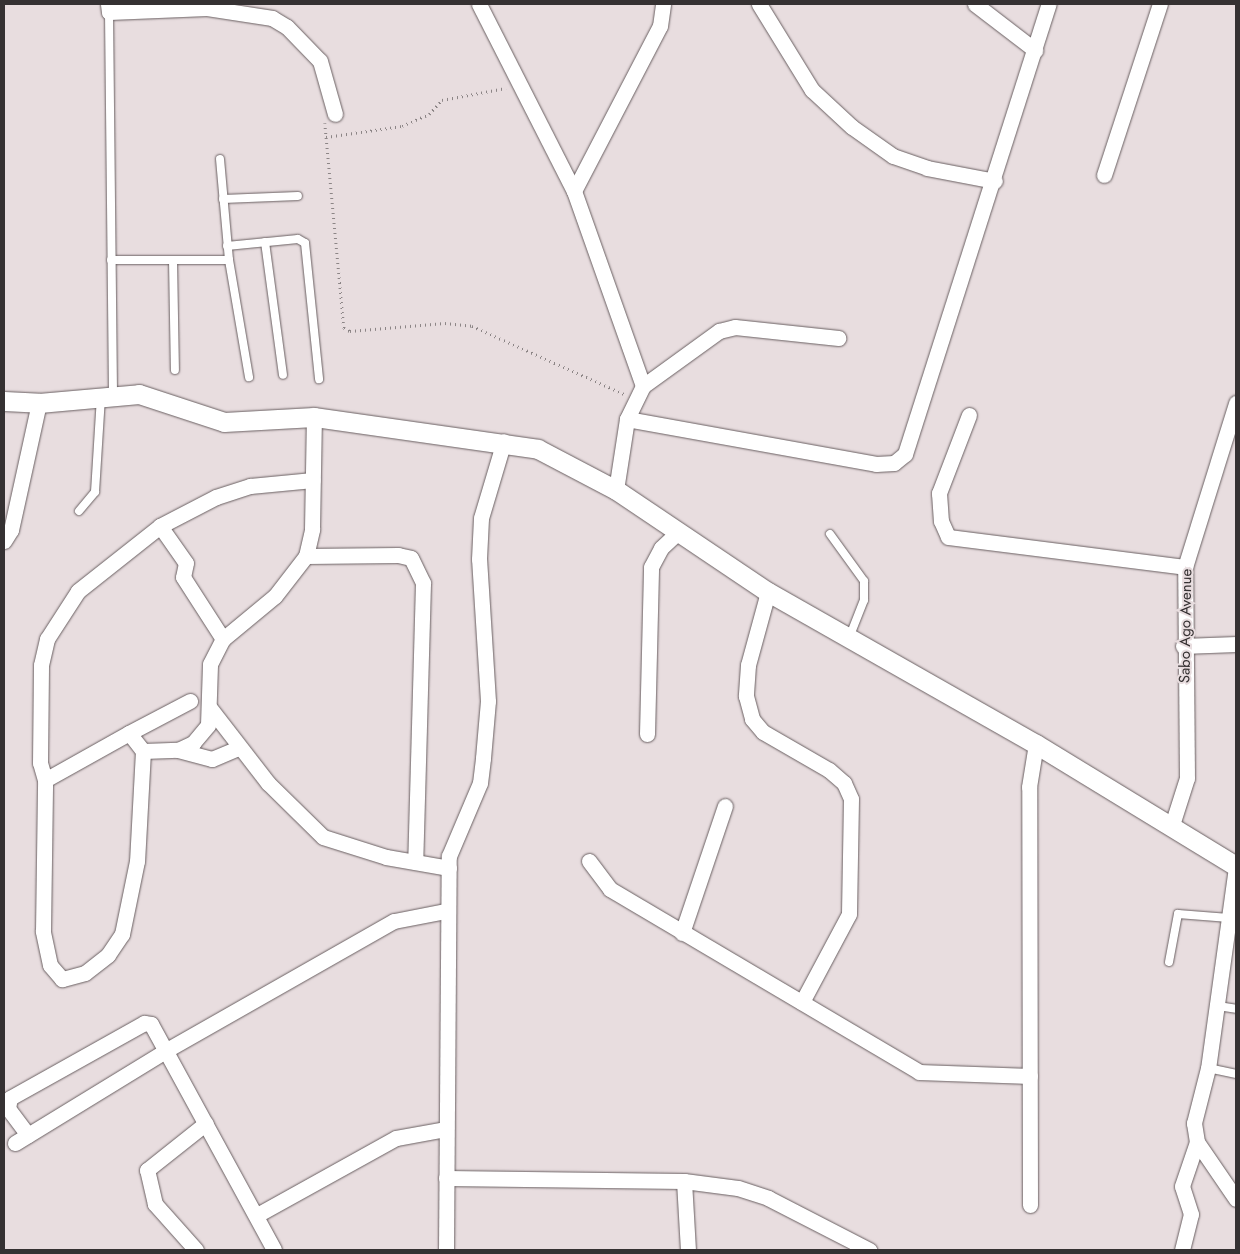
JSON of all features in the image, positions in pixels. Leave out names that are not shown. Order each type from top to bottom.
[{"type":"street","points":[[479,4],[574,191],[638,392]]},
{"type":"street","points":[[574,191],[660,26],[663,4]]},
{"type":"street","points":[[758,4],[812,90],[852,127],[893,156],[927,168],[995,181]]},
{"type":"street","points":[[976,4],[1035,50]]},
{"type":"street","points":[[627,418],[876,464],[894,463],[905,454],[995,181],[1049,4]]},
{"type":"street","points":[[1104,175],[1160,4]]},
{"type":"street","points":[[109,8],[207,6],[257,14],[287,27],[320,61],[330,117]]},
{"type":"street","points":[[616,490],[627,418],[638,392],[719,331],[735,327],[838,338]]},
{"type":"street","points":[[4,401],[39,404],[107,394],[167,401],[224,422],[314,417],[504,441],[538,449],[616,490],[768,592],[1036,744],[1172,825],[1236,866],[1208,1068],[1194,1123],[1197,1142],[1236,1199]]},
{"type":"street","name":"Sabo Ago Avenue","points":[[1172,825],[1187,778],[1183,646],[1185,567],[1236,403]]},
{"type":"street","points":[[4,541],[11,530],[39,404]]},
{"type":"street","points":[[969,415],[939,493],[941,522],[948,537],[1185,567]]},
{"type":"street","points":[[178,750],[193,743],[208,725],[210,664],[223,639],[275,596],[306,556],[312,529],[314,417]]},
{"type":"street","points":[[446,1250],[446,911],[449,868],[456,832],[480,783],[488,701],[479,559],[481,518],[504,441]]},
{"type":"street","points":[[129,733],[143,751],[137,860],[122,934],[108,955],[72,979],[54,975],[43,931],[45,780],[40,763],[41,704],[47,639],[78,591],[160,526],[250,486],[313,480]]},
{"type":"street","points":[[160,526],[186,563],[183,577],[223,639]]},
{"type":"street","points":[[648,734],[651,567],[660,548],[678,532]]},
{"type":"street","points":[[306,556],[398,555],[411,558],[423,583],[416,862]]},
{"type":"street","points":[[768,592],[748,665],[746,696],[752,719],[763,732],[829,770],[844,783],[851,799],[849,914],[802,1002]]},
{"type":"street","points":[[1183,646],[1236,644]]},
{"type":"street","points":[[45,780],[190,701]]},
{"type":"street","points":[[210,708],[238,748],[306,825],[323,837],[416,862],[449,868]]},
{"type":"street","points":[[1030,1205],[1028,788],[1036,744]]},
{"type":"street","points":[[143,751],[178,750],[212,759],[238,748]]},
{"type":"street","points":[[682,933],[725,806]]},
{"type":"street","points":[[589,861],[610,889],[919,1072],[1030,1076]]},
{"type":"street","points":[[274,1250],[206,1122],[165,1051],[151,1024],[144,1023],[10,1098],[8,1108],[21,1139],[165,1051],[394,921],[446,911]]},
{"type":"street","points":[[196,1250],[155,1204],[147,1170],[206,1122]]},
{"type":"street","points":[[257,1216],[396,1138],[446,1129]]},
{"type":"street","points":[[1182,1250],[1191,1214],[1182,1186],[1197,1142]]},
{"type":"street","points":[[446,1178],[684,1181],[738,1188],[768,1198],[869,1250]]},
{"type":"street","points":[[684,1181],[688,1250]]},
{"type":"lane","points":[[79,511],[95,492],[107,394],[111,260],[109,8]]},
{"type":"lane","points":[[220,159],[227,246],[249,377]]},
{"type":"lane","points":[[223,199],[298,196]]},
{"type":"lane","points":[[227,246],[264,242],[305,243],[319,379]]},
{"type":"lane","points":[[264,242],[283,375]]},
{"type":"lane","points":[[111,260],[229,260]]},
{"type":"lane","points":[[173,260],[175,370]]},
{"type":"lane","points":[[830,534],[864,581],[864,600],[849,638]]},
{"type":"lane","points":[[1170,962],[1178,914],[1229,918]]},
{"type":"lane","points":[[1218,1006],[1236,1008]]},
{"type":"lane","points":[[1208,1068],[1236,1074]]},
{"type":"path","points":[[326,138],[402,126],[429,114],[442,100],[520,85]]},
{"type":"path","points":[[330,117],[326,138],[344,328],[350,331],[445,323],[472,326],[548,363],[638,392]]}]
